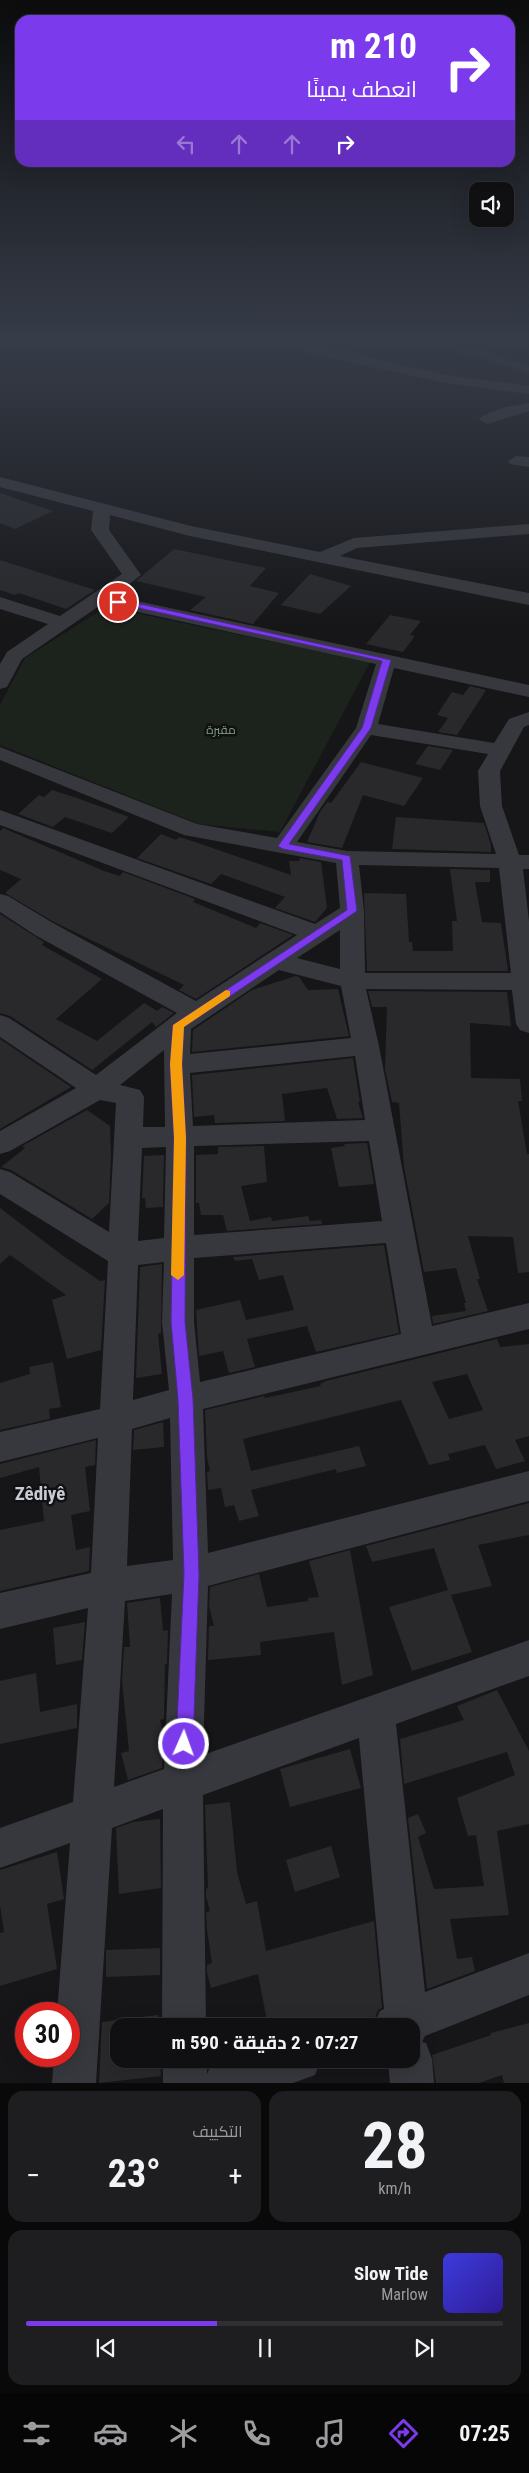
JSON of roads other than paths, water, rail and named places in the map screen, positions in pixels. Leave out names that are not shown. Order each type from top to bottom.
[{"type":"street","points":[[0,482],[190,531],[529,599]]},
{"type":"street","points":[[0,683],[14,656],[132,575],[100,530],[102,508]]},
{"type":"street","points":[[323,557],[354,543],[529,529]]},
{"type":"street","points":[[99,598],[529,691]]},
{"type":"street","points":[[0,603],[63,623]]},
{"type":"street","points":[[283,846],[366,728],[387,660]]},
{"type":"street","points":[[529,718],[516,723],[489,771],[491,806],[520,862],[529,1024]]},
{"type":"street","points":[[366,728],[501,750]]},
{"type":"street","points":[[0,753],[192,830],[347,858],[520,862]]},
{"type":"street","points":[[0,817],[317,934]]},
{"type":"street","points":[[347,858],[352,911],[352,980],[366,1046],[419,1344]]},
{"type":"street","points":[[0,901],[188,1019]]},
{"type":"street","points":[[0,1144],[97,1089],[188,1019],[352,911]]},
{"type":"street","points":[[276,961],[352,980],[527,982]]},
{"type":"street","points":[[184,2018],[183,1782],[191,1574],[186,1399],[178,1322],[180,1138],[176,1064],[188,1019]]},
{"type":"street","points":[[0,1024],[97,1089],[130,1097],[108,1586],[94,1814],[74,2083]]},
{"type":"street","points":[[176,1064],[366,1046]]},
{"type":"street","points":[[129,1138],[180,1138],[381,1130]]},
{"type":"street","points":[[0,1180],[122,1255],[178,1247],[294,1236],[398,1230]]},
{"type":"street","points":[[0,1447],[114,1420],[186,1399],[529,1316]]},
{"type":"street","points":[[0,1611],[108,1586],[191,1574],[529,1486]]},
{"type":"street","points":[[0,1848],[529,1658]]},
{"type":"street","points":[[376,1714],[404,2018]]},
{"type":"street","points":[[420,2026],[529,1974]]},
{"type":"street","points":[[184,2068],[185,2083]]},
{"type":"street","points":[[226,2083],[272,2068]]},
{"type":"street","points":[[410,2068],[412,2083]]},
{"type":"district","name":"Zêdiyê","points":[[40,1493]]},
{"type":"park label","name":"مقبرة","points":[[221,730]]}]
